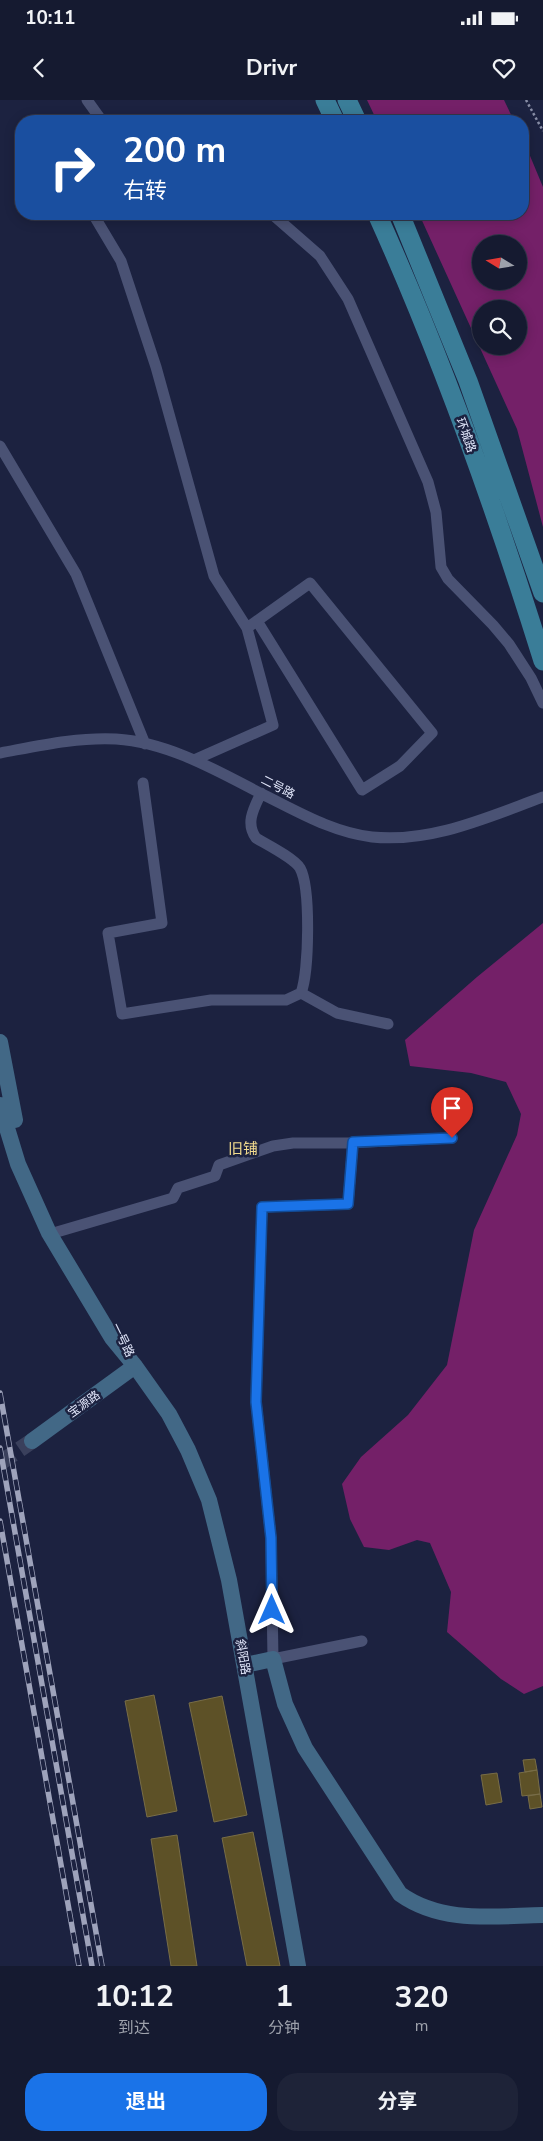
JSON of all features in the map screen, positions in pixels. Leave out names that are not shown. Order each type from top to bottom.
[{"type":"main road","points":[[325,100],[331,115]]},
{"type":"main road","points":[[347,100],[354,115]]},
{"type":"main road","name":"环城路","points":[[379,220],[445,380],[516,579],[543,661]]},
{"type":"main road","name":"环城路","points":[[402,220],[468,381],[543,593]]},
{"type":"street","points":[[87,100],[98,115]]},
{"type":"street","points":[[97,220],[121,261],[156,367],[214,576],[252,625],[362,790],[400,766],[432,733],[310,583],[252,625]]},
{"type":"street","points":[[279,220],[320,256],[348,300],[428,482],[436,512],[441,567],[448,579],[509,644],[543,703]]},
{"type":"street","points":[[0,446],[76,574],[145,744]]},
{"type":"street","points":[[194,760],[273,725],[252,625]]},
{"type":"street","name":"二号路","points":[[0,752],[97,739],[118,739],[145,744],[194,760],[333,828],[350,833],[384,837],[434,834],[460,827],[543,797]]},
{"type":"street","points":[[143,783],[162,923],[108,933],[122,1014],[211,1000],[286,1000],[300,993],[304,984],[307,961],[306,895],[303,876],[296,862],[256,838],[252,832],[250,825],[254,808],[261,793]]},
{"type":"street","points":[[300,993],[338,1012],[388,1024]]},
{"type":"street","name":"一号路","points":[[0,1042],[12,1109],[22,1143],[55,1232]]},
{"type":"street","name":"一号路","points":[[0,1105],[18,1164],[112,1338],[135,1366]]},
{"type":"street","points":[[55,1232],[173,1198],[178,1188],[215,1176],[219,1166],[273,1146],[293,1143],[452,1138]]},
{"type":"street","points":[[353,1142],[348,1204],[262,1207],[256,1402],[271,1538],[273,1659],[286,1704],[305,1748],[400,1894],[421,1907],[449,1915],[543,1915]]},
{"type":"street","name":"宝源路","points":[[32,1441],[135,1366]]},
{"type":"street","name":"斜阳路","points":[[135,1366],[155,1392],[183,1440],[209,1500],[224,1558],[245,1665],[298,1966]]},
{"type":"street","points":[[245,1665],[362,1642]]},
{"type":"path","points":[[526,100],[543,131]]},
{"type":"shaded area","points":[[367,100],[504,100],[511,115],[374,115]]},
{"type":"shaded area","points":[[529,153],[543,187],[543,527],[517,429],[483,355],[527,355],[527,300],[472,300],[472,330],[422,220],[529,220]]},
{"type":"shaded area","points":[[543,923],[543,1686],[524,1694],[501,1679],[447,1632],[451,1592],[430,1543],[417,1540],[389,1550],[364,1547],[350,1519],[342,1484],[361,1457],[408,1415],[447,1365],[474,1230],[517,1135],[521,1114],[506,1082],[471,1073],[410,1066],[405,1040]]},
{"type":"building","points":[[154,1695],[177,1811],[147,1817],[125,1701]]},
{"type":"building","points":[[222,1696],[247,1815],[214,1822],[189,1703]]},
{"type":"building","points":[[535,1759],[537,1770],[525,1772],[523,1760]]},
{"type":"building","points":[[537,1770],[540,1794],[522,1796],[519,1773]]},
{"type":"building","points":[[497,1773],[502,1802],[486,1805],[481,1775]]},
{"type":"building","points":[[540,1794],[542,1807],[530,1809],[528,1796]]},
{"type":"building","points":[[253,1832],[280,1966],[247,1966],[222,1838]]},
{"type":"building","points":[[177,1835],[197,1966],[171,1966],[151,1839]]},
{"type":"tunnel","points":[[0,1463],[32,1441]]},
{"type":"railway","points":[[0,1393],[102,1966]]},
{"type":"railway","points":[[0,1448],[92,1966]]},
{"type":"railway","points":[[0,1521],[79,1966]]},
{"type":"district","name":"旧铺","points":[[243,1149]]},
{"type":"route","points":[[272,1610],[271,1538],[256,1402],[262,1207],[348,1204],[353,1142],[452,1138]]}]
